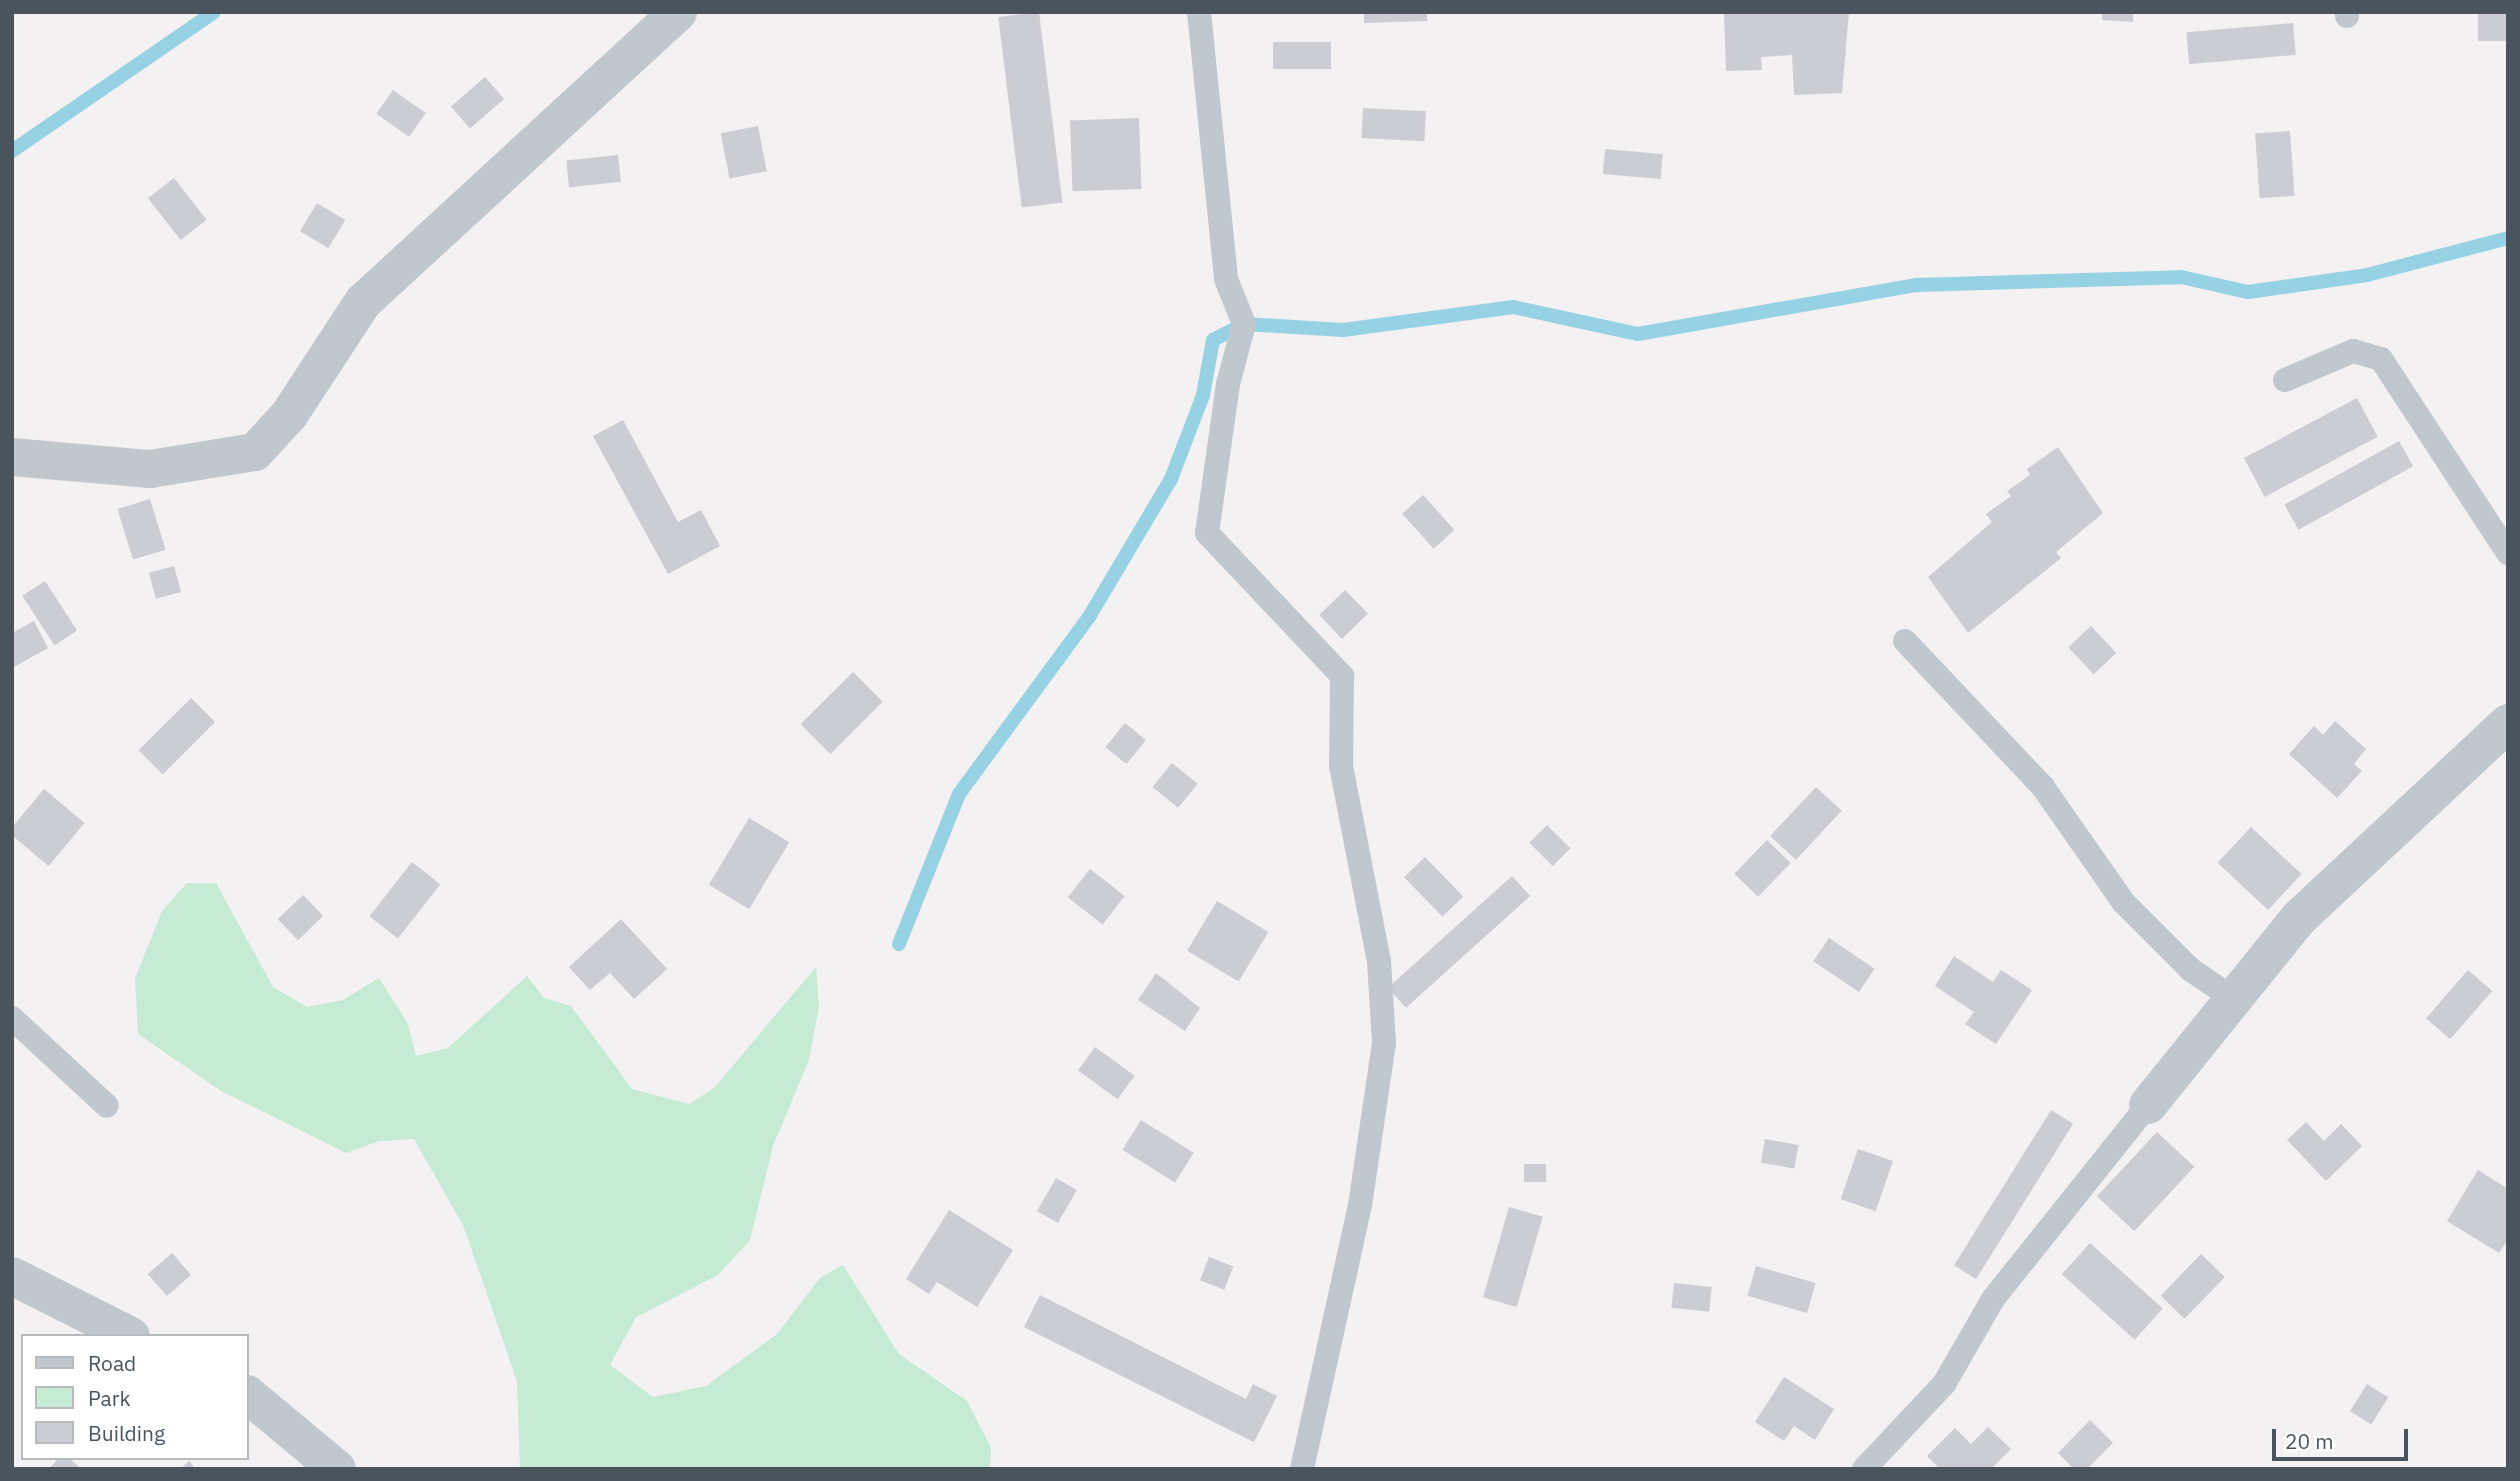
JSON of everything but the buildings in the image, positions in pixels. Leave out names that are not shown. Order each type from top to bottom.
[{"type":"street","points":[[12,457],[150,468],[255,452],[289,415],[363,302],[678,12]]},
{"type":"street","points":[[2148,1105],[2299,918],[2508,723]]},
{"type":"street","points":[[12,1276],[127,1334]]},
{"type":"street","points":[[248,1395],[337,1469]]},
{"type":"lane","points":[[1199,12],[1226,279],[1244,324],[1228,384],[1207,533],[1342,676],[1341,766],[1379,961],[1384,1043],[1364,1178],[1301,1468]]},
{"type":"lane","points":[[2285,380],[2354,351],[2381,359],[2508,553]]},
{"type":"lane","points":[[1905,641],[2043,787],[2124,903],[2190,969],[2235,1000]]},
{"type":"lane","points":[[12,1018],[107,1106]]},
{"type":"lane","points":[[1864,1469],[1944,1384],[1993,1299],[2148,1105]]},
{"type":"green space","points":[[187,883],[216,883],[273,987],[307,1007],[343,1000],[379,978],[408,1024],[416,1056],[448,1048],[527,976],[544,998],[571,1006],[632,1089],[689,1104],[714,1088],[816,967],[819,1006],[809,1060],[773,1146],[750,1240],[718,1275],[636,1317],[610,1365],[653,1397],[706,1386],[777,1334],[820,1278],[843,1265],[899,1354],[967,1401],[991,1448],[990,1469],[520,1469],[517,1381],[463,1225],[414,1139],[379,1141],[346,1153],[221,1091],[138,1034],[135,979],[162,911]]},
{"type":"waterway","points":[[12,151],[214,12]]},
{"type":"waterway","points":[[899,944],[959,794],[1089,617],[1171,479],[1203,395],[1213,340],[1244,324],[1343,330],[1513,307],[1638,334],[1917,285],[2181,277],[2248,292],[2367,275],[2508,238]]}]
